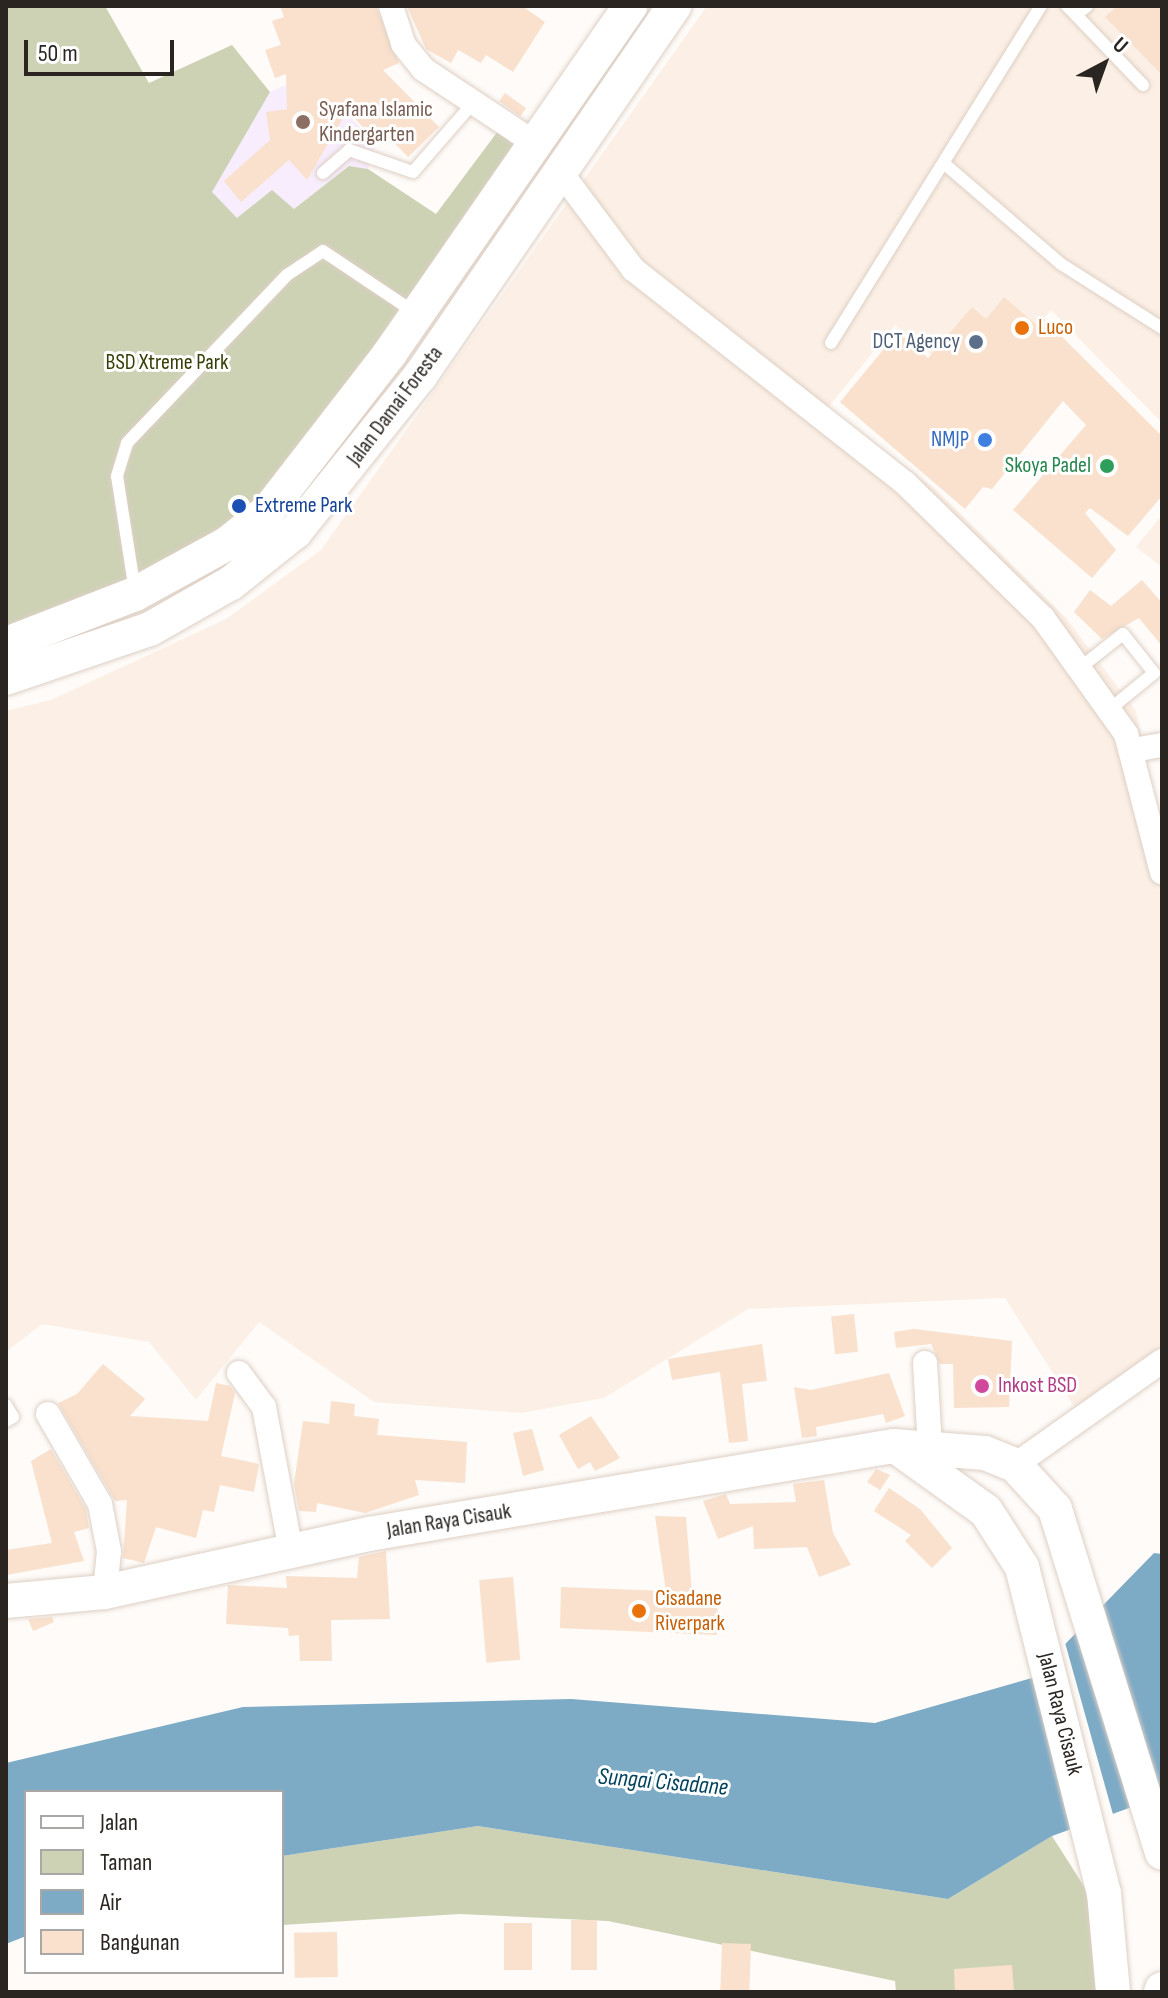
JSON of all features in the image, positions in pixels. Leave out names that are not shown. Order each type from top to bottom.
[{"type":"main road","name":"Jalan Damai Foresta","points":[[6,644],[135,594],[228,543],[268,511],[390,353],[630,6]]},
{"type":"main road","name":"Jalan Damai Foresta","points":[[6,678],[102,651],[231,583],[324,501],[420,376],[674,6]]},
{"type":"main road","points":[[390,353],[420,376]]},
{"type":"main road","name":"Jalan Raya Cisauk","points":[[6,1601],[105,1592],[291,1551],[894,1446],[930,1456],[1015,1465]]},
{"type":"main road","name":"Jalan Raya Cisauk","points":[[930,1456],[986,1511],[1010,1542],[1040,1630],[1104,1893],[1113,1992]]},
{"type":"main road","points":[[1015,1465],[1055,1509],[1085,1592],[1162,1853]]},
{"type":"street","points":[[391,6],[413,59],[535,143]]},
{"type":"street","points":[[559,170],[633,269],[905,483],[1026,600],[1081,667],[1133,750],[1162,872]]},
{"type":"street","points":[[1133,750],[1162,745]]},
{"type":"street","points":[[1015,1465],[1162,1361]]},
{"type":"street","points":[[925,1363],[930,1456]]},
{"type":"street","points":[[239,1373],[264,1407],[291,1551]]},
{"type":"street","points":[[48,1414],[100,1504],[109,1551],[105,1592]]},
{"type":"lane","points":[[831,343],[947,166],[1041,6]]},
{"type":"lane","points":[[1077,9],[1143,85]]},
{"type":"lane","points":[[323,173],[349,150],[413,172],[473,103]]},
{"type":"lane","points":[[947,166],[1061,264],[1162,328]]},
{"type":"lane","points":[[135,594],[119,462],[158,403],[314,252],[417,314]]},
{"type":"lane","points":[[1081,667],[1123,634],[1154,673],[1110,709]]},
{"type":"lane","points":[[6,1405],[13,1417],[6,1421]]},
{"type":"shaded area","points":[[707,6],[1162,6],[1162,423],[1051,310],[978,393],[895,325],[826,410],[933,487],[1066,618],[1136,711],[1162,835],[1162,1352],[1077,1411],[1005,1298],[748,1309],[604,1398],[521,1413],[374,1402],[259,1322],[196,1400],[149,1342],[42,1324],[6,1352],[6,711],[51,700],[226,619],[321,550]]},
{"type":"shaded area","name":"Syafana Islamic Kindergarten","points":[[320,69],[333,99],[376,144],[368,169],[349,166],[293,210],[237,218],[212,193],[232,151],[270,92]]},
{"type":"shaded area","points":[[1162,515],[1162,567],[1136,547]]},
{"type":"green space","name":"BSD Xtreme Park","points":[[6,6],[105,6],[149,83],[232,45],[270,92],[212,192],[237,218],[272,190],[294,209],[349,166],[368,169],[436,214],[498,131],[519,150],[318,439],[241,519],[152,569],[6,628]]},
{"type":"green space","points":[[478,1826],[948,1899],[1052,1836],[1101,1913],[1101,1992],[896,1992],[895,1981],[608,1921],[460,1914],[284,1925],[284,1856]]},
{"type":"water","name":"Sungai Cisadane","points":[[1154,1553],[1162,1554],[1162,1796],[1052,1836],[948,1899],[478,1826],[284,1856],[284,1790],[24,1790],[24,1937],[6,1944],[6,1763],[243,1707],[571,1699],[875,1723],[1032,1678]]},
{"type":"pier","points":[[1064,1639],[1114,1818],[1076,1832],[1032,1673]]},
{"type":"building","points":[[280,6],[376,6],[399,63],[383,70],[439,127],[408,157],[381,129],[373,137],[347,111],[307,180],[289,160],[241,202],[224,181],[270,140],[266,112],[287,109],[286,74],[275,78],[265,50],[281,45],[272,21],[284,17]]},
{"type":"building","points":[[407,6],[522,6],[545,22],[513,72],[486,55],[481,63],[458,50],[451,63],[426,49]]},
{"type":"building","points":[[1117,6],[1162,6],[1162,75],[1105,17]]},
{"type":"building","points":[[505,93],[526,108],[520,116],[499,101]]},
{"type":"building","points":[[1004,297],[1039,327],[1044,319],[1162,436],[1162,496],[1128,536],[1090,508],[1085,513],[1116,550],[1092,578],[1013,510],[1086,425],[1063,401],[992,489],[983,487],[965,509],[840,402],[898,332],[928,358],[972,307],[986,319]]},
{"type":"building","points":[[1142,580],[1162,603],[1162,646],[1139,618],[1102,639],[1074,612],[1090,590],[1111,606]]},
{"type":"building","points":[[854,1314],[858,1352],[835,1354],[831,1316]]},
{"type":"building","name":"Inkost BSD","points":[[914,1329],[1012,1341],[1009,1407],[954,1408],[953,1364],[940,1364],[931,1344],[896,1348],[894,1332]]},
{"type":"building","points":[[762,1344],[767,1381],[742,1384],[748,1441],[729,1443],[720,1372],[672,1380],[668,1359]]},
{"type":"building","points":[[103,1364],[145,1399],[130,1416],[208,1421],[216,1383],[230,1386],[235,1393],[221,1456],[259,1464],[254,1492],[220,1485],[214,1512],[203,1510],[196,1538],[156,1527],[144,1563],[123,1558],[127,1500],[115,1501],[58,1403],[77,1394]]},
{"type":"building","points":[[889,1373],[905,1416],[886,1423],[883,1414],[816,1427],[817,1436],[802,1438],[794,1387],[811,1390]]},
{"type":"building","points":[[331,1401],[355,1404],[354,1416],[379,1419],[377,1435],[467,1442],[465,1483],[415,1480],[419,1495],[365,1513],[317,1503],[316,1512],[299,1511],[294,1484],[303,1421],[329,1424]]},
{"type":"building","points":[[591,1416],[620,1458],[595,1471],[590,1462],[578,1469],[559,1435]]},
{"type":"building","points":[[532,1429],[544,1470],[523,1476],[513,1433]]},
{"type":"building","points":[[51,1449],[86,1509],[89,1528],[74,1532],[84,1561],[6,1575],[6,1550],[52,1543],[31,1461]]},
{"type":"building","points":[[876,1469],[890,1475],[880,1490],[867,1482]]},
{"type":"building","points":[[824,1480],[833,1533],[851,1565],[819,1577],[807,1547],[754,1549],[753,1526],[718,1539],[703,1501],[726,1494],[730,1504],[796,1502],[793,1484]]},
{"type":"building","points":[[889,1488],[920,1509],[952,1548],[932,1568],[905,1541],[911,1535],[874,1511]]},
{"type":"building","name":"Cisadane Riverpark","points":[[655,1516],[686,1517],[692,1593],[718,1594],[717,1635],[560,1628],[561,1587],[666,1591]]},
{"type":"building","points":[[386,1551],[390,1619],[331,1620],[332,1661],[300,1661],[299,1635],[289,1636],[288,1628],[226,1624],[228,1585],[287,1588],[286,1576],[357,1578],[359,1557]]},
{"type":"building","points":[[513,1577],[520,1660],[486,1663],[479,1580]]},
{"type":"building","points":[[52,1617],[54,1622],[33,1631],[28,1619]]},
{"type":"building","points":[[571,1920],[597,1920],[597,1970],[571,1970]]},
{"type":"building","points":[[504,1923],[532,1923],[532,1970],[504,1970]]},
{"type":"building","points":[[337,1932],[338,1977],[295,1978],[294,1933]]},
{"type":"building","points":[[722,1943],[751,1944],[749,1992],[720,1991]]},
{"type":"building","points":[[1012,1965],[1014,1992],[955,1992],[954,1969]]},
{"type":"place","name":"Syafana Islamic Kindergarten","points":[[303,122]]},
{"type":"place","name":"Luco","points":[[1022,328]]},
{"type":"place","name":"DCT Agency","points":[[976,342]]},
{"type":"place","name":"NMJP","points":[[985,440]]},
{"type":"place","name":"Skoya Padel","points":[[1107,466]]},
{"type":"place","name":"Extreme Park","points":[[239,506]]},
{"type":"place","name":"Inkost BSD","points":[[982,1386]]},
{"type":"place","name":"Cisadane Riverpark","points":[[639,1611]]}]
